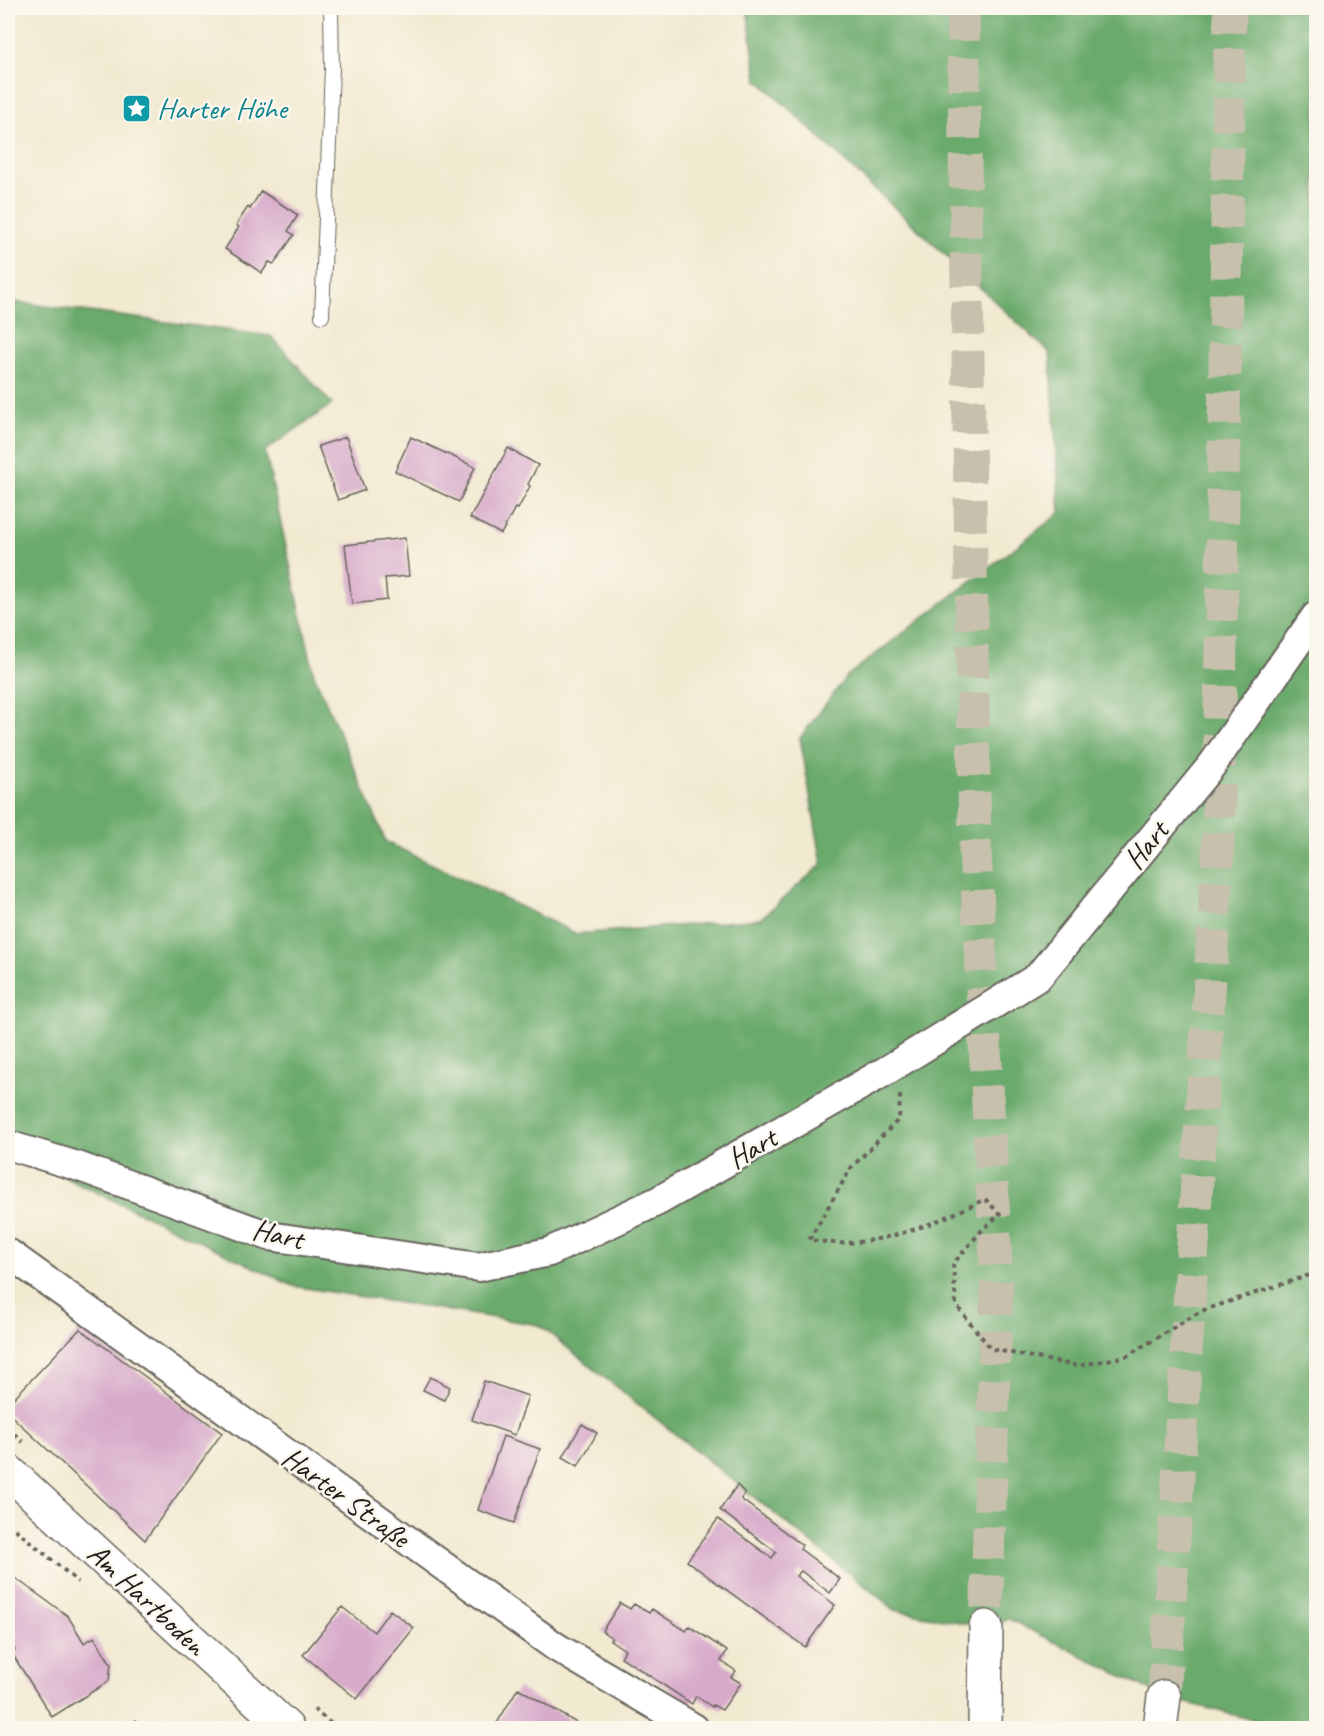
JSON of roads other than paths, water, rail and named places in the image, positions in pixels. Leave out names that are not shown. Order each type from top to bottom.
[{"type":"main road","name":"Am Hartboden","points":[[8,1471],[286,1728]]},
{"type":"main road","points":[[985,1728],[986,1627]]},
{"type":"street","name":"Hart","points":[[8,1145],[80,1167],[269,1236],[478,1267],[549,1252],[658,1201],[885,1072],[1038,977],[1212,765],[1317,616]]},
{"type":"street","name":"Harter Straße","points":[[8,1253],[555,1647],[694,1728]]},
{"type":"lane","points":[[322,316],[332,68],[331,8]]},
{"type":"tunnel","points":[[963,8],[975,848],[997,1282],[986,1627]]},
{"type":"tunnel","points":[[1164,1697],[1218,854],[1230,8]]},
{"type":"place","name":"Harter Höhe","points":[[136,108]]}]
